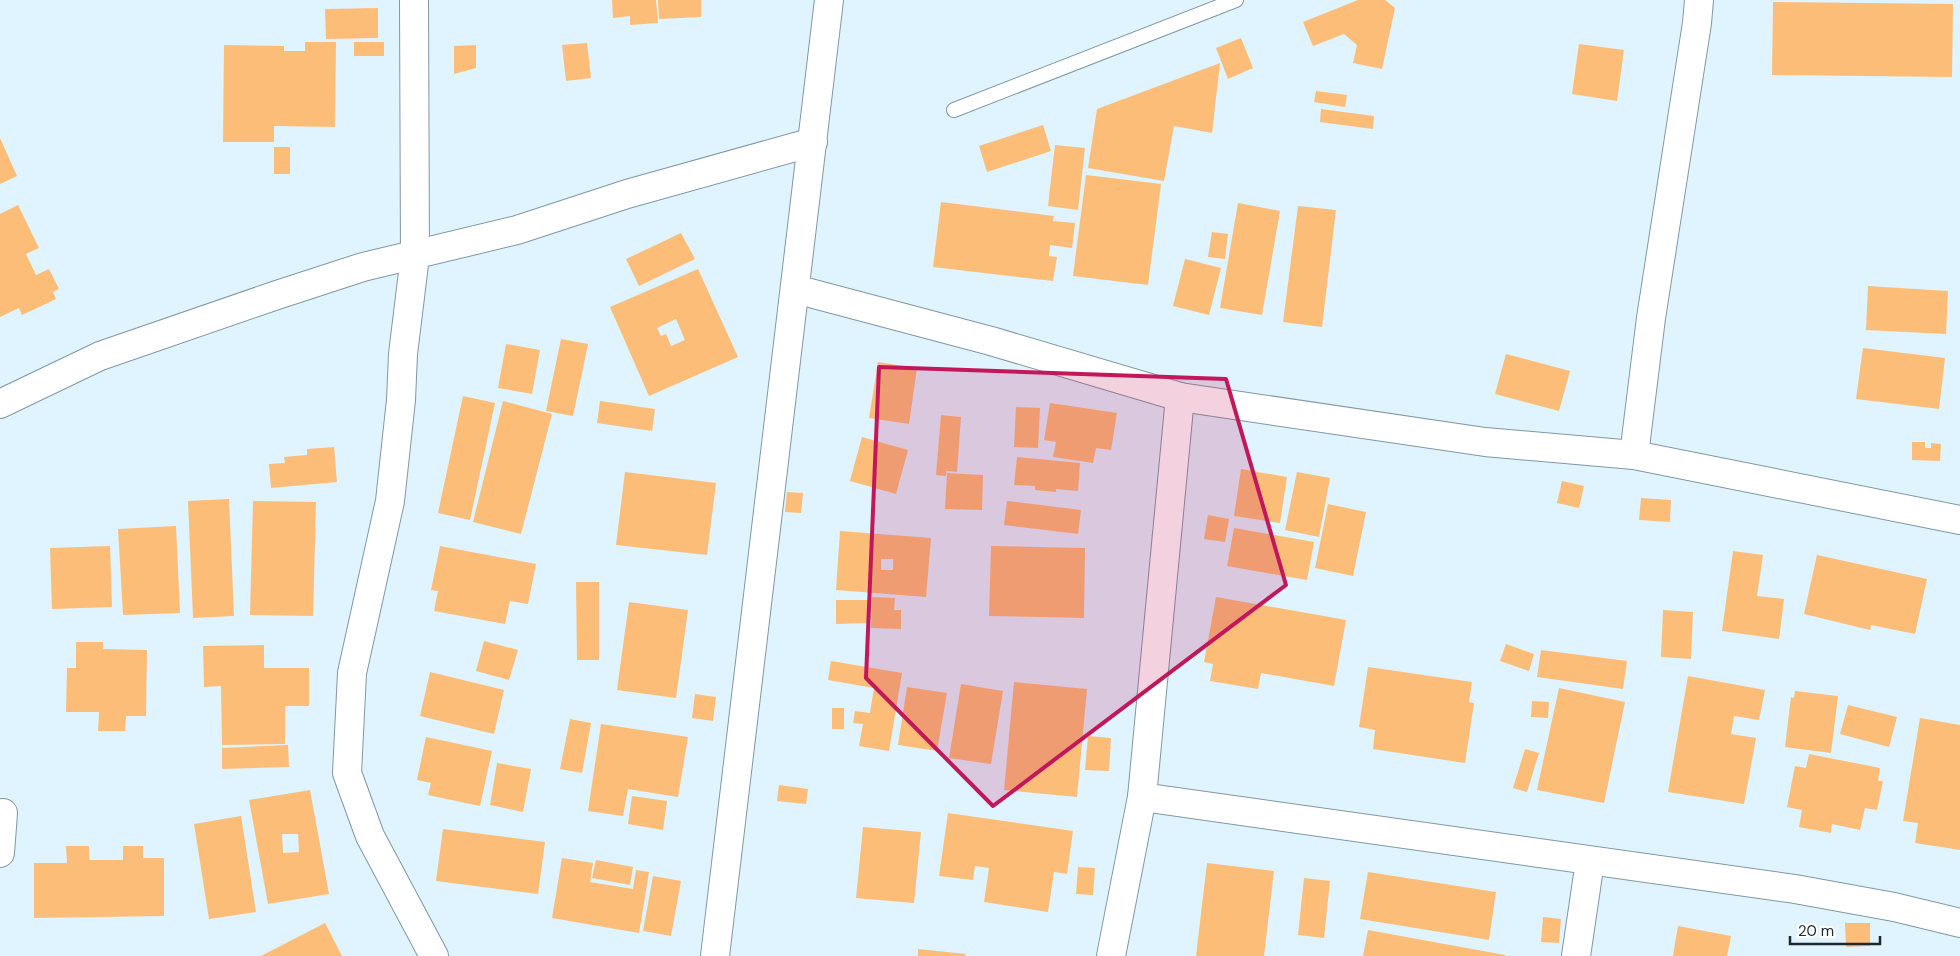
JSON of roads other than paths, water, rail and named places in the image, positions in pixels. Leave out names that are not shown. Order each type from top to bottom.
[{"type":"street","points":[[414,0],[414,256],[390,501],[352,673],[346,773],[370,836],[434,956]]},
{"type":"street","points":[[715,956],[829,0]]},
{"type":"street","points":[[1634,455],[1651,318],[1699,0]]},
{"type":"street","points":[[0,404],[100,356],[294,289],[363,267],[517,230],[627,194],[813,142]]},
{"type":"street","points":[[795,289],[991,341],[1180,397],[1485,442],[1634,455],[1960,520]]},
{"type":"street","points":[[1110,956],[1142,796],[1180,397]]},
{"type":"street","points":[[1142,796],[1795,890],[1894,907],[1960,923]]},
{"type":"street","points":[[0,853],[4,813]]},
{"type":"street","points":[[1576,956],[1590,861]]},
{"type":"lane","points":[[954,110],[1236,0]]}]
